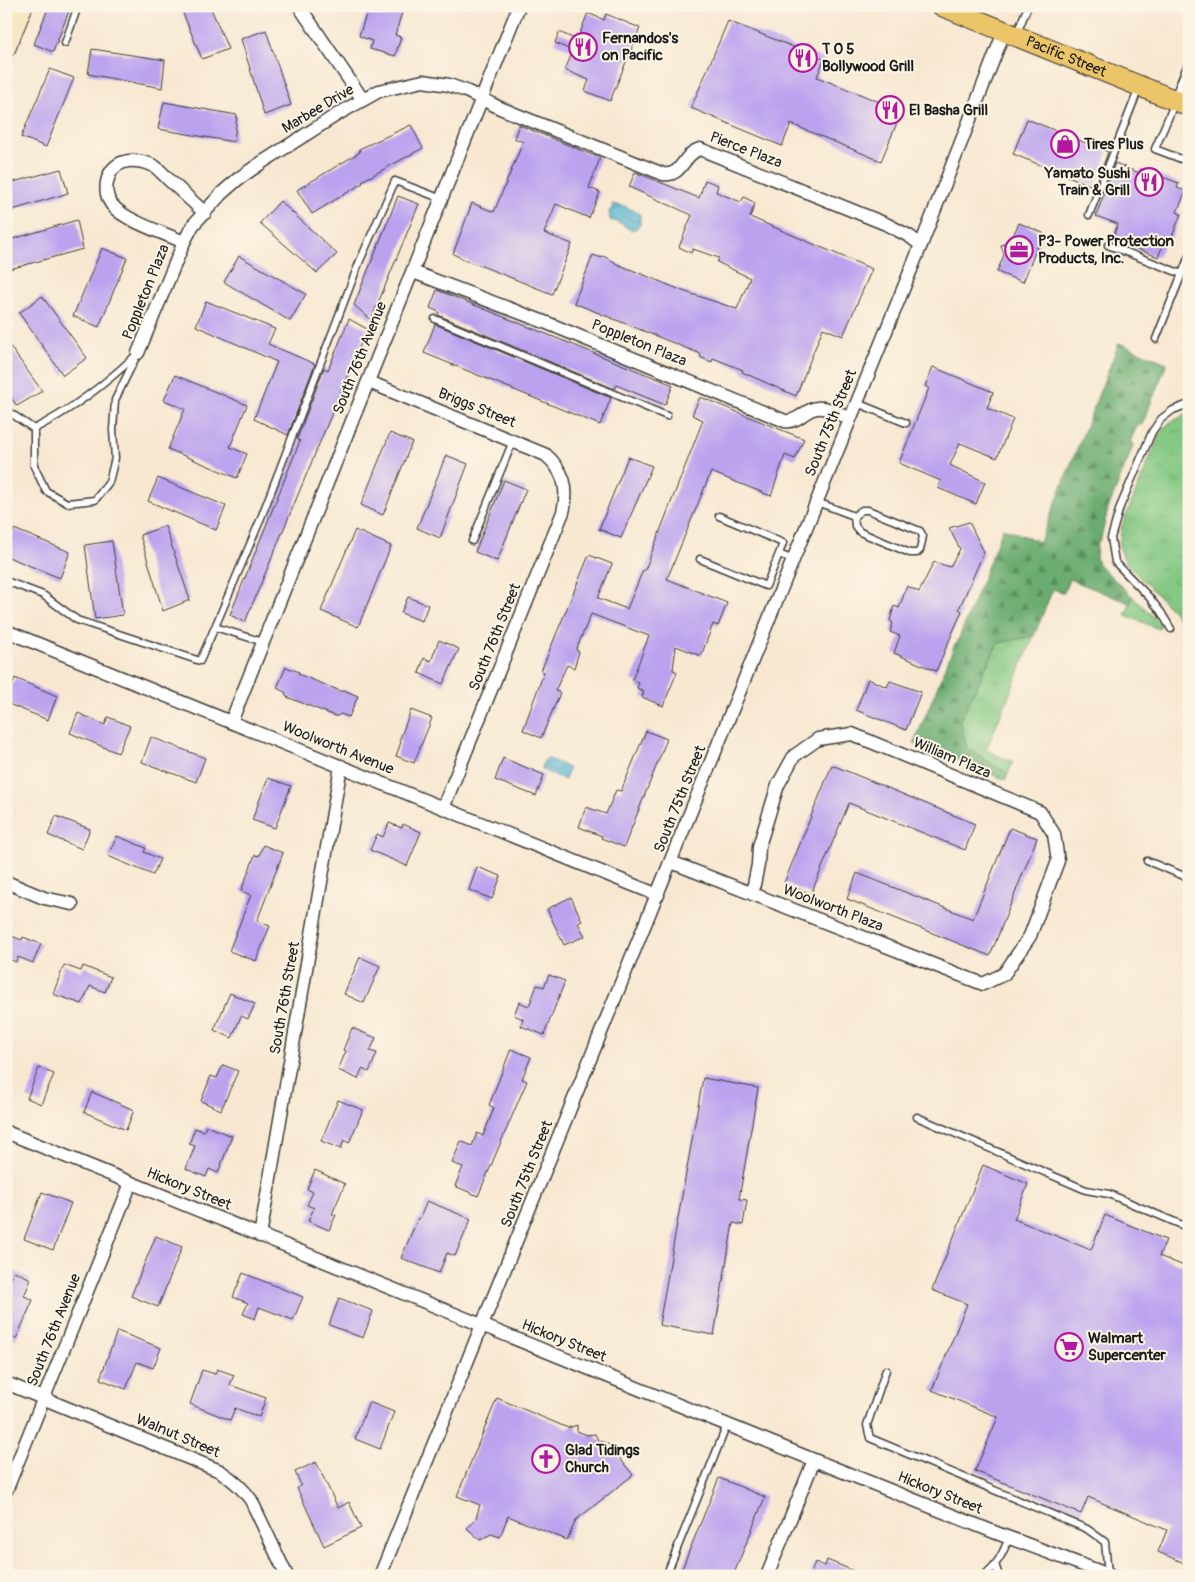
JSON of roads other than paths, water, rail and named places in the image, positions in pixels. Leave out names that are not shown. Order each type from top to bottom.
[{"type":"main road","points":[[6,48],[23,6]]},
{"type":"main road","name":"Pacific Street","points":[[942,6],[971,15],[1010,34],[1182,104]]},
{"type":"street","points":[[299,6],[363,100]]},
{"type":"street","name":"South 76th Avenue","points":[[231,722],[520,6]]},
{"type":"street","name":"South 75th Street","points":[[380,1576],[921,245],[1010,34]]},
{"type":"street","points":[[1182,104],[1189,69]]},
{"type":"street","name":"Marbee Drive","points":[[193,225],[222,193],[238,179],[330,119],[385,88],[424,81],[449,85],[482,99]]},
{"type":"street","name":"Pierce Plaza","points":[[482,99],[670,176],[676,172],[692,151],[700,149],[886,224],[909,236],[921,245]]},
{"type":"street","name":"Poppleton Plaza","points":[[184,242],[124,215],[114,208],[108,200],[106,190],[112,172],[124,162],[133,161],[155,167],[204,213]]},
{"type":"street","name":"Poppleton Plaza","points":[[138,353],[184,242],[193,225]]},
{"type":"street","name":"Poppleton Plaza","points":[[412,272],[547,323],[785,421],[795,420],[816,408],[826,408],[850,419]]},
{"type":"street","name":"Briggs Street","points":[[369,382],[546,454],[563,476]]},
{"type":"street","name":"South 76th Street","points":[[443,808],[563,512],[566,492],[563,476]]},
{"type":"street","name":"Woolworth Avenue","points":[[6,632],[658,895]]},
{"type":"street","name":"William Plaza","points":[[752,894],[758,865],[759,846],[778,785],[794,756],[818,739],[852,734],[1040,812],[1054,834],[1058,861],[1038,917],[1026,942],[1004,974],[983,984]]},
{"type":"street","name":"South 76th Street","points":[[260,1236],[341,766]]},
{"type":"street","name":"Woolworth Plaza","points":[[671,862],[983,984]]},
{"type":"street","points":[[6,882],[44,898],[72,904]]},
{"type":"street","name":"Hickory Street","points":[[6,1132],[814,1460],[1009,1538],[1110,1575]]},
{"type":"street","name":"South 76th Avenue","points":[[6,1491],[131,1183]]},
{"type":"street","name":"Walnut Street","points":[[6,1383],[229,1476],[243,1488],[251,1500],[287,1576]]},
{"type":"street","points":[[767,1576],[814,1460]]},
{"type":"lane","points":[[65,43],[78,6]]},
{"type":"lane","points":[[1010,34],[1028,6]]},
{"type":"lane","points":[[1089,214],[1139,86]]},
{"type":"lane","points":[[1182,104],[1155,149],[1189,162]]},
{"type":"lane","points":[[6,581],[43,595],[77,620],[200,661],[259,523],[359,263],[395,181],[442,199]]},
{"type":"lane","points":[[1108,245],[1182,274]]},
{"type":"lane","points":[[1156,338],[1189,256]]},
{"type":"lane","points":[[435,319],[667,416]]},
{"type":"lane","points":[[34,430],[34,466],[46,492],[67,503],[95,500],[109,482],[115,458],[113,430],[115,400],[138,353]]},
{"type":"lane","points":[[34,430],[64,414],[89,396],[138,353]]},
{"type":"lane","points":[[857,403],[906,423]]},
{"type":"lane","points":[[1171,629],[1162,612],[1149,596],[1115,562],[1112,538],[1120,507],[1152,432],[1161,419],[1173,410],[1189,404]]},
{"type":"lane","points":[[6,410],[34,430]]},
{"type":"lane","points":[[472,541],[513,441]]},
{"type":"lane","points":[[817,502],[854,516]]},
{"type":"lane","points":[[862,510],[868,510],[920,532],[923,536],[920,550],[917,553],[910,553],[860,532],[855,526],[854,516],[862,510]]},
{"type":"lane","points":[[700,559],[766,586],[783,543],[719,516]]},
{"type":"lane","points":[[779,554],[793,560]]},
{"type":"lane","points":[[215,627],[263,642]]},
{"type":"lane","points":[[1147,861],[1189,878]]},
{"type":"lane","points":[[918,1117],[1086,1190],[1109,1194],[1189,1228]]},
{"type":"lane","points":[[886,1370],[866,1424],[870,1438],[1087,1528],[1105,1542],[1110,1575]]},
{"type":"lane","points":[[666,1576],[727,1425]]},
{"type":"lane","points":[[983,1576],[1002,1557],[1009,1538]]},
{"type":"lane","points":[[996,1564],[999,1576]]},
{"type":"water","points":[[612,204],[624,206],[640,214],[640,225],[636,229],[630,230],[622,224],[610,220],[609,211],[613,207]]},
{"type":"water","points":[[547,758],[569,768],[565,780],[542,770],[543,768],[541,767]]},
{"type":"place","name":"Fernandos's on Pacific","points":[[583,47]]},
{"type":"place","name":"T O 5 Bollywood Grill","points":[[803,58]]},
{"type":"place","name":"El Basha Grill","points":[[890,110]]},
{"type":"place","name":"Tires Plus","points":[[1065,144]]},
{"type":"place","name":"Yamato Sushi Train & Grill","points":[[1149,182]]},
{"type":"place","name":"P3- Power Protection Products, Inc.","points":[[1019,250]]},
{"type":"place","name":"Walmart Supercenter","points":[[1069,1347]]},
{"type":"place","name":"Glad Tidings Church","points":[[546,1459]]}]
